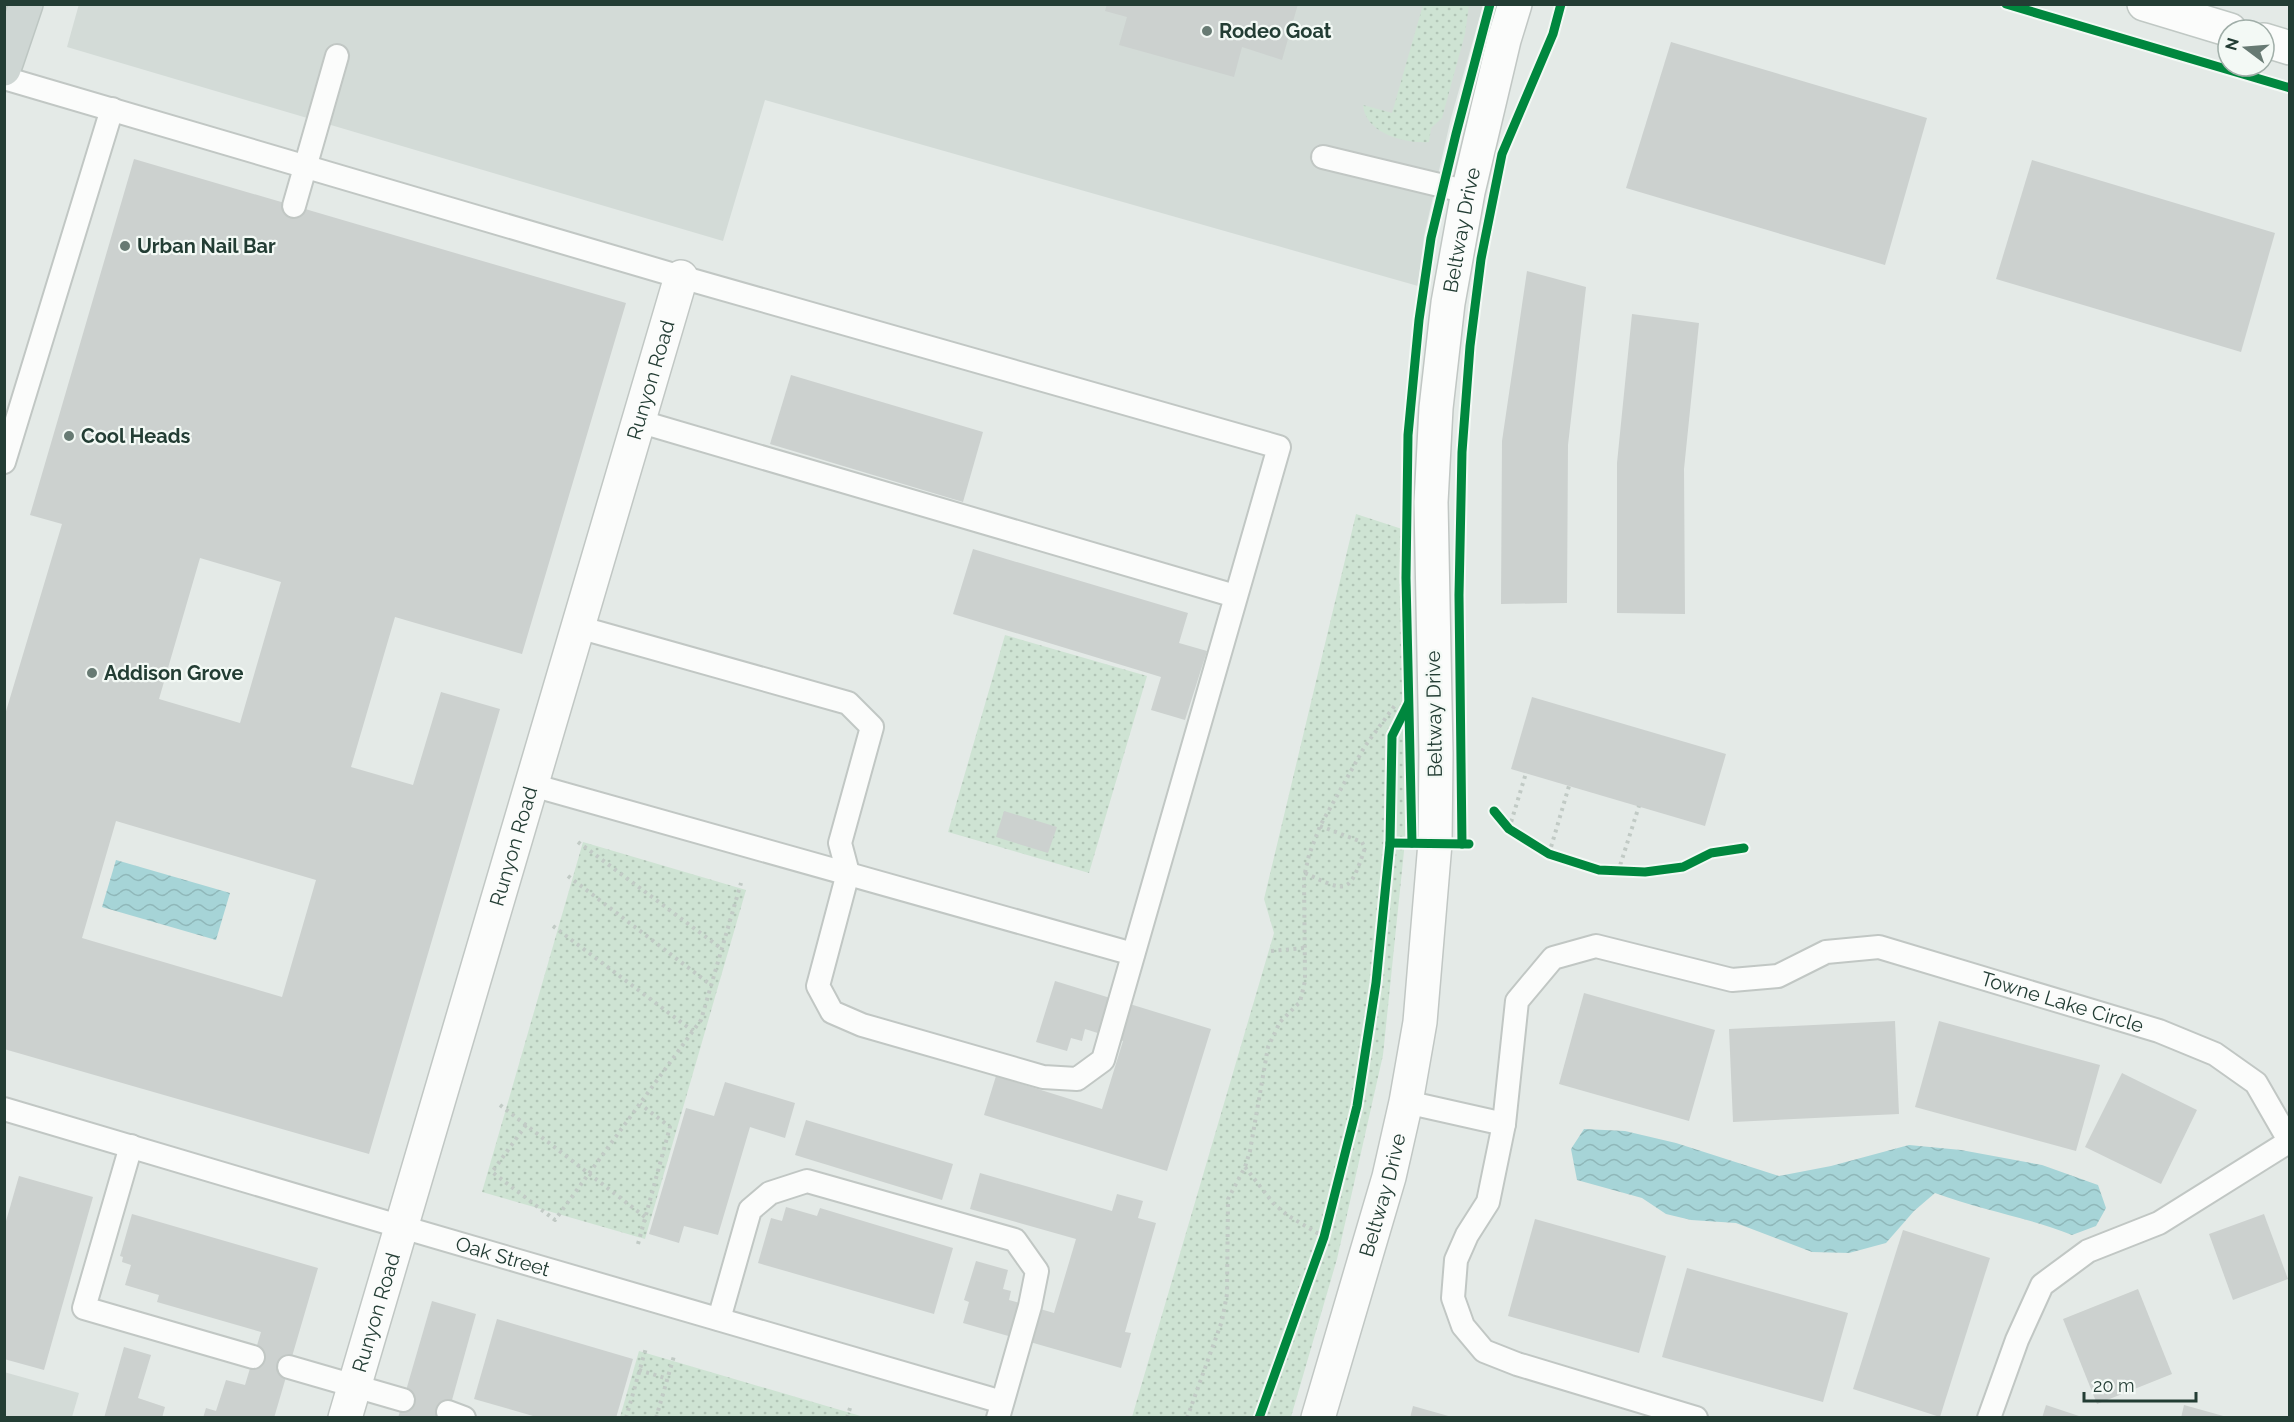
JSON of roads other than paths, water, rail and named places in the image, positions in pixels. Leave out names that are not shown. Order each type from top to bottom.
[{"type":"main road","points":[[4,69],[26,4]]},
{"type":"street","name":"Beltway Drive","points":[[1318,1418],[1389,1178],[1406,1102],[1420,1022],[1435,843],[1436,754],[1431,502],[1436,408],[1448,303],[1468,192],[1504,40],[1515,4]]},
{"type":"street","points":[[2144,4],[2216,26]]},
{"type":"street","name":"Runyon Road","points":[[345,1418],[681,277]]},
{"type":"lane","points":[[294,206],[337,56]]},
{"type":"lane","points":[[4,78],[681,277],[1279,447],[1103,1060],[1077,1079],[1043,1077],[862,1025],[832,1012],[818,986],[848,873],[840,843],[872,727],[848,703],[578,627]]},
{"type":"lane","points":[[4,462],[112,109]]},
{"type":"lane","points":[[1323,157],[1432,181],[1468,192]]},
{"type":"lane","points":[[639,421],[1235,596]]},
{"type":"lane","points":[[532,785],[1133,954]]},
{"type":"lane","name":"Towne Lake Circle","points":[[1696,1418],[1517,1364],[1484,1351],[1463,1326],[1453,1298],[1456,1260],[1467,1235],[1488,1202],[1504,1124],[1517,1001],[1552,958],[1596,946],[1732,980],[1778,976],[1826,952],[1879,947],[2159,1031],[2215,1054],[2256,1083],[2289,1141],[2159,1223],[2088,1251],[2042,1285],[2017,1340],[1989,1418]]},
{"type":"lane","points":[[1406,1102],[1504,1124]]},
{"type":"lane","name":"Oak Street","points":[[4,1109],[719,1319],[1000,1410]]},
{"type":"lane","points":[[131,1146],[84,1308],[253,1357]]},
{"type":"lane","points":[[719,1319],[750,1210],[770,1193],[807,1181],[1015,1240],[1036,1271],[1030,1306],[1000,1410]]},
{"type":"lane","points":[[289,1367],[403,1400]]},
{"type":"water","points":[[116,860],[230,893],[216,940],[102,907]]},
{"type":"water","points":[[1584,1129],[1625,1131],[1676,1143],[1779,1176],[1831,1166],[1909,1145],[1961,1150],[2042,1165],[2098,1185],[2106,1208],[2096,1226],[2072,1235],[1935,1193],[1914,1211],[1886,1243],[1849,1253],[1812,1252],[1736,1223],[1691,1220],[1666,1214],[1642,1198],[1577,1180],[1571,1149]]},
{"type":"place","name":"Rodeo Goat","points":[[1207,31]]},
{"type":"place","name":"Urban Nail Bar","points":[[125,246]]},
{"type":"place","name":"Cool Heads","points":[[69,436]]},
{"type":"place","name":"Addison Grove","points":[[92,673]]}]
